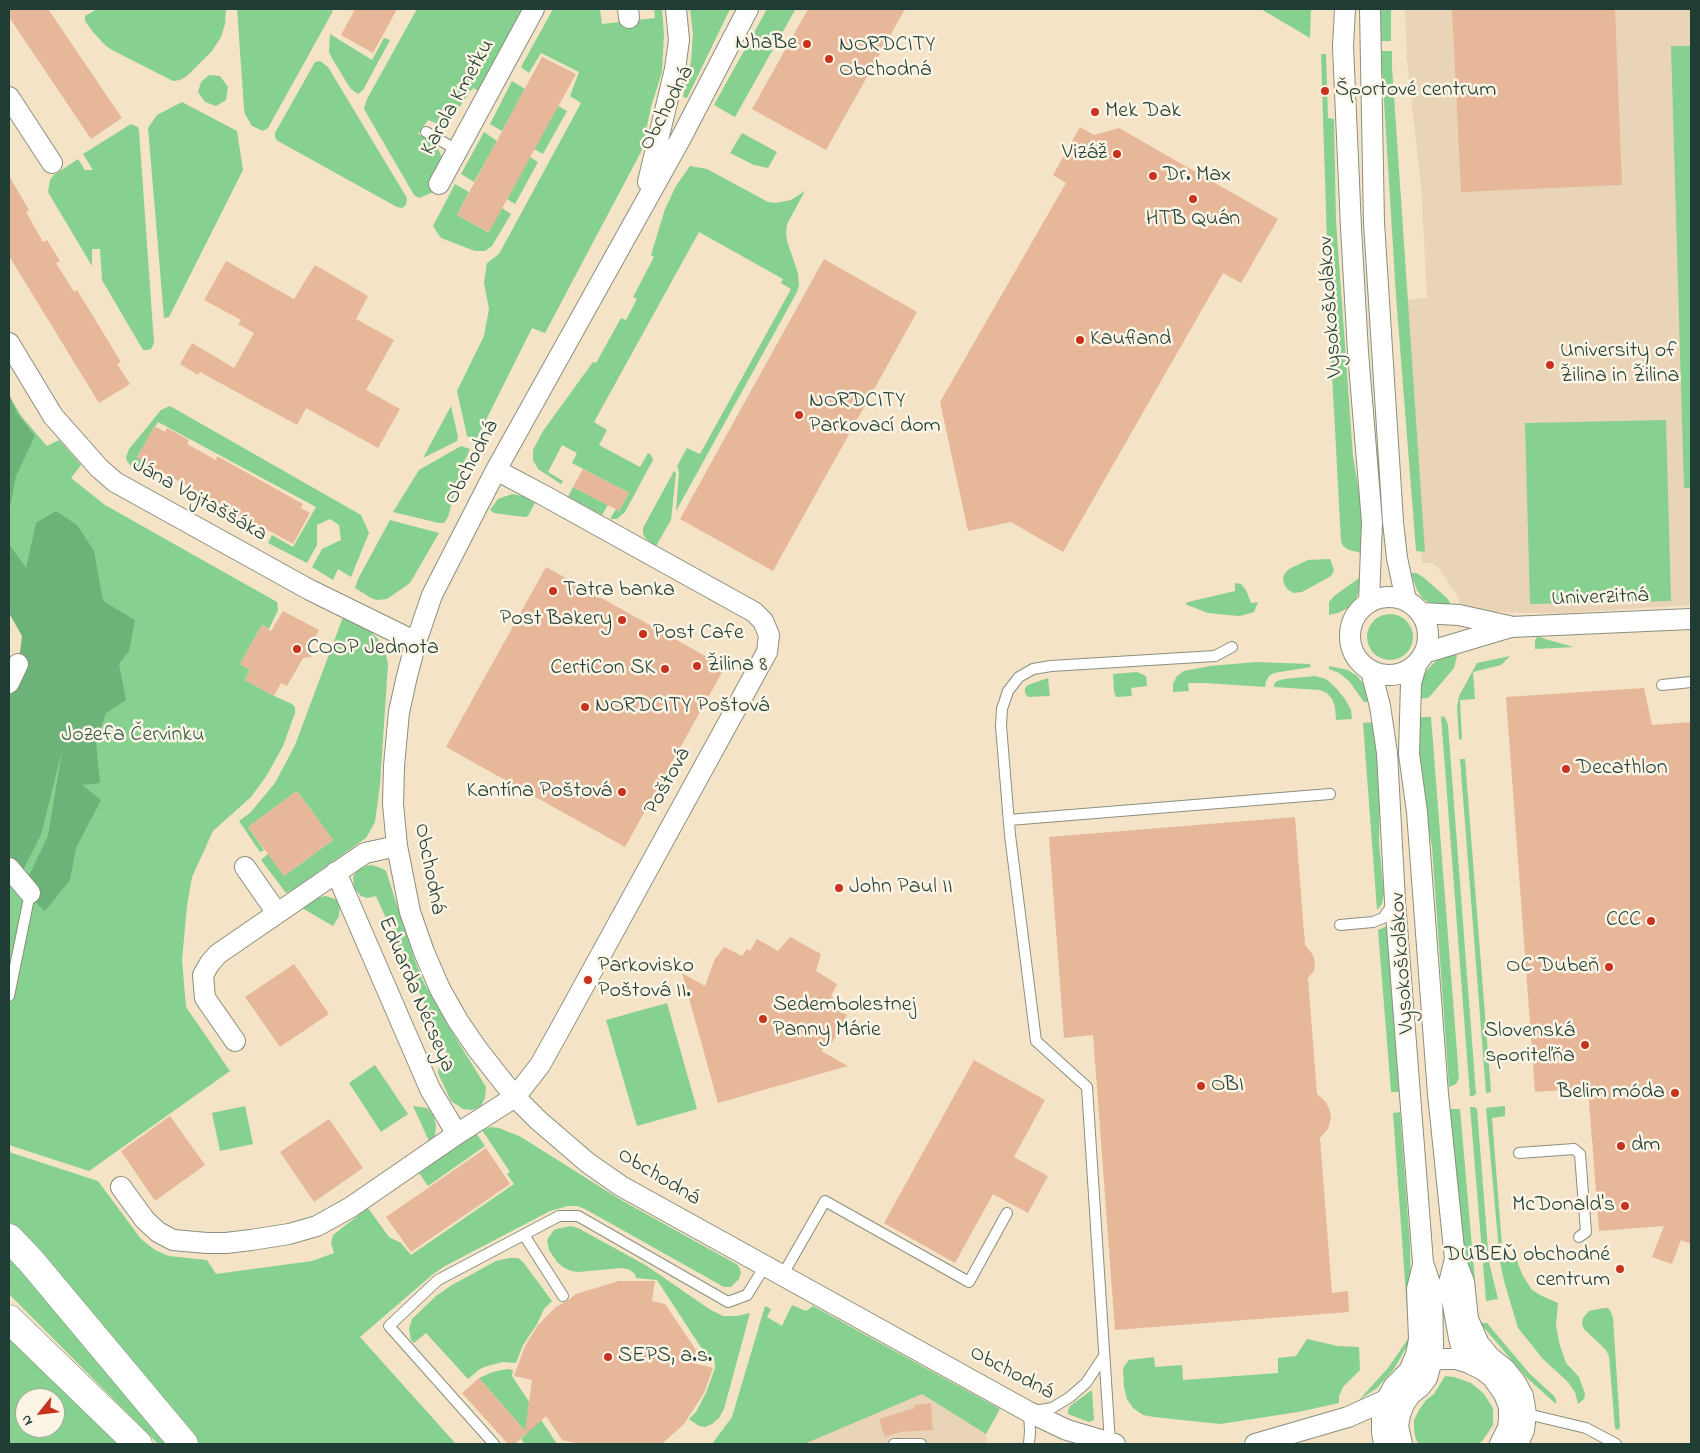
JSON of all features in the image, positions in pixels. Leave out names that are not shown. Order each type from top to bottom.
[{"type":"main road","points":[[9,1238],[31,1261],[184,1444]]},
{"type":"main road","points":[[9,1319],[138,1444]]},
{"type":"street","name":"Karola Kmeťku","points":[[439,184],[534,9]]},
{"type":"street","points":[[642,206],[675,70],[679,40],[676,9]]},
{"type":"street","name":"Obchodná","points":[[748,9],[681,138],[496,470],[432,595],[416,642],[399,712],[394,766],[393,804],[397,846],[410,912],[440,989],[458,1021],[478,1050],[515,1096],[588,1163],[621,1186],[1029,1412],[1067,1430],[1079,1440],[1113,1444]]},
{"type":"street","name":"Vysokoškolákov","points":[[1344,9],[1343,46],[1351,237],[1372,522],[1369,602],[1353,620],[1350,637],[1354,654],[1371,671],[1380,706],[1387,753],[1395,901],[1423,1263],[1432,1289],[1432,1360],[1427,1378],[1411,1394],[1404,1404],[1400,1415],[1398,1426],[1402,1444]]},
{"type":"street","name":"Vysokoškolákov","points":[[1370,9],[1374,223],[1397,558],[1413,607],[1426,626],[1428,640],[1410,690],[1409,754],[1417,812],[1438,1094],[1455,1259],[1464,1282],[1468,1319],[1479,1344],[1490,1357],[1505,1369],[1523,1396],[1500,1444]]},
{"type":"street","points":[[9,97],[52,163]]},
{"type":"street","name":"Jána Vojtaššáka","points":[[9,343],[53,416],[99,468],[115,482],[310,590],[416,642]]},
{"type":"street","name":"Poštová","points":[[496,470],[754,612],[763,620],[769,635],[767,652],[573,1006],[540,1065],[515,1096]]},
{"type":"street","points":[[1369,602],[1381,597],[1394,597],[1413,607]]},
{"type":"street","name":"Univerzitná","points":[[1413,607],[1511,627],[1691,619]]},
{"type":"street","name":"Univerzitná","points":[[1421,658],[1511,627]]},
{"type":"street","points":[[1371,671],[1389,675],[1408,670],[1421,658]]},
{"type":"street","points":[[9,683],[18,664]]},
{"type":"street","points":[[235,1041],[205,998],[203,975],[210,963],[218,954],[365,853],[397,846]]},
{"type":"street","points":[[245,867],[277,913]]},
{"type":"street","points":[[9,868],[30,894]]},
{"type":"street","name":"Eduarda Nécseya","points":[[336,872],[430,1089],[457,1134]]},
{"type":"street","points":[[121,1187],[145,1220],[158,1232],[173,1240],[207,1243],[251,1240],[289,1234],[317,1226],[351,1206],[515,1096]]},
{"type":"street","name":"Vysokoškolákov","points":[[1455,1259],[1449,1283],[1459,1338],[1462,1350],[1469,1363]]},
{"type":"street","name":"Vysokoškolákov","points":[[1409,1371],[1420,1339],[1418,1289],[1423,1263]]},
{"type":"street","name":"Vysokoškolákov","points":[[1384,1444],[1382,1416],[1386,1400],[1394,1386],[1409,1371],[1432,1360],[1456,1359],[1483,1370],[1493,1378],[1517,1411],[1524,1430],[1518,1444]]},
{"type":"street","points":[[1255,1444],[1348,1417],[1386,1400]]},
{"type":"lane","points":[[426,132],[457,150]]},
{"type":"lane","points":[[1113,1444],[1104,1356],[1087,1088],[1036,1041],[1009,820],[1001,726],[1002,709],[1008,691],[1019,678],[1033,669],[1051,666],[1215,656],[1232,647]]},
{"type":"lane","points":[[1662,685],[1691,682]]},
{"type":"lane","points":[[1009,820],[1330,794]]},
{"type":"lane","points":[[9,996],[30,894]]},
{"type":"lane","points":[[1340,925],[1373,922],[1383,918],[1395,901]]},
{"type":"lane","points":[[1519,1153],[1574,1149],[1580,1154],[1586,1232],[1579,1237]]},
{"type":"lane","points":[[494,1444],[389,1326],[438,1280],[559,1216],[578,1216],[728,1302],[747,1295],[773,1271],[825,1201],[969,1282],[1007,1213]]},
{"type":"lane","points":[[524,1235],[563,1296]]},
{"type":"lane","points":[[1029,1444],[1029,1412],[1052,1408],[1070,1397],[1086,1383],[1104,1356]]},
{"type":"lane","points":[[1517,1411],[1586,1428],[1616,1444]]},
{"type":"lane","points":[[894,1444],[922,1444]]},
{"type":"lane","points":[[1606,1444],[1616,1444]]},
{"type":"shaded area","name":"University of Žilina in Žilina","points":[[1405,9],[1691,9],[1691,605],[1564,613],[1521,613],[1460,609],[1458,596],[1438,567],[1432,563],[1422,563],[1404,300],[1427,298],[1421,185],[1407,61]]},
{"type":"shaded area","points":[[907,1384],[986,1434],[987,1444],[761,1444]]},
{"type":"green space","points":[[97,9],[226,9],[225,24],[221,37],[212,51],[187,76],[173,81],[105,45],[85,21],[85,16]]},
{"type":"green space","points":[[237,9],[329,9],[333,11],[268,128],[263,131],[252,126],[245,114]]},
{"type":"green space","points":[[417,9],[524,9],[479,91],[473,88],[471,91],[457,84],[469,93],[446,127],[428,120],[418,134],[436,143],[442,158],[430,180],[441,189],[419,198],[414,195],[364,109],[367,99]]},
{"type":"green space","points":[[553,9],[600,9],[602,24],[655,18],[654,9],[662,9],[664,34],[662,72],[651,107],[642,150],[545,333],[532,328],[476,440],[467,436],[457,391],[484,336],[489,309],[484,283],[487,263],[499,254],[581,103],[570,96],[579,72],[541,53],[529,73],[521,67]]},
{"type":"green space","points":[[690,9],[730,9],[687,98],[683,97],[691,61],[693,34]]},
{"type":"green space","points":[[767,9],[795,10],[735,117],[714,105]]},
{"type":"green space","points":[[1261,9],[1311,9],[1310,38]]},
{"type":"green space","points":[[1381,9],[1391,9],[1391,41],[1381,41]]},
{"type":"green space","points":[[330,34],[372,60],[384,38],[390,40],[363,90],[358,94],[350,88],[329,52]]},
{"type":"green space","points":[[1671,46],[1691,46],[1691,488],[1684,488]]},
{"type":"green space","points":[[1382,51],[1392,51],[1425,552],[1416,551],[1396,296]]},
{"type":"green space","points":[[1321,54],[1326,54],[1328,118],[1334,119],[1336,221],[1353,456],[1364,523],[1365,554],[1349,550],[1343,546],[1341,541],[1330,337]]},
{"type":"green space","points":[[320,61],[328,67],[407,198],[406,205],[402,208],[397,207],[275,138],[275,133],[315,62]]},
{"type":"green space","points":[[209,75],[220,76],[228,87],[226,100],[216,106],[205,102],[198,92],[201,82]]},
{"type":"green space","points":[[512,81],[525,89],[502,131],[490,124]]},
{"type":"green space","points":[[182,102],[237,131],[243,170],[169,317],[164,318],[148,128],[157,115]]},
{"type":"green space","points":[[558,106],[567,111],[543,154],[534,149]]},
{"type":"green space","points":[[131,124],[138,127],[139,131],[154,343],[151,349],[148,350],[143,350],[102,280],[100,249],[92,249],[92,266],[48,192],[50,180],[54,175],[78,159],[85,170],[93,170],[83,154]]},
{"type":"green space","points":[[484,132],[497,141],[474,182],[461,174]]},
{"type":"green space","points":[[742,133],[777,152],[768,168],[754,165],[730,153]]},
{"type":"green space","points":[[530,157],[538,162],[515,204],[507,199]]},
{"type":"green space","points":[[690,166],[707,169],[768,202],[776,203],[791,200],[805,191],[787,224],[786,233],[798,273],[799,285],[797,292],[676,511],[679,472],[677,466],[687,448],[700,454],[791,289],[781,283],[783,279],[699,232],[594,422],[607,430],[599,445],[640,467],[648,453],[653,460],[625,512],[617,519],[610,519],[616,509],[619,511],[629,493],[572,463],[577,453],[562,445],[548,472],[563,481],[561,484],[538,469],[533,460],[533,450],[543,431],[593,362],[596,363],[621,318],[626,320],[637,299],[633,297],[654,257],[651,255],[665,209],[676,186]]},
{"type":"green space","points":[[455,184],[469,192],[457,215],[488,232],[502,208],[511,214],[492,246],[485,251],[475,251],[441,238],[433,226]]},
{"type":"green space","points":[[9,394],[17,413],[35,436],[16,476],[9,513]]},
{"type":"green space","name":"Jozefa Červinku","points":[[9,396],[22,417],[47,446],[59,440],[81,465],[71,478],[105,505],[277,602],[278,610],[269,629],[262,625],[240,664],[250,670],[245,680],[295,707],[295,713],[283,746],[267,775],[251,797],[213,831],[192,877],[182,960],[186,1007],[230,1071],[89,1171],[9,1145],[9,690],[31,638],[9,599]]},
{"type":"green space","points":[[170,406],[361,515],[369,533],[351,577],[338,569],[333,580],[312,567],[322,549],[341,540],[339,525],[330,519],[317,525],[317,545],[307,563],[268,543],[272,535],[293,547],[316,507],[158,422],[137,457],[158,470],[153,479],[130,465],[126,457],[129,449],[161,410]]},
{"type":"green space","points":[[451,406],[458,437],[457,441],[423,458]]},
{"type":"green space","points":[[1666,420],[1671,601],[1530,604],[1525,423]]},
{"type":"green space","points":[[461,446],[470,449],[461,469],[448,517],[444,523],[393,512],[419,470]]},
{"type":"green space","points":[[674,471],[676,473],[671,520],[656,546],[646,539],[643,534],[643,528]]},
{"type":"green space","points":[[573,487],[608,505],[602,515],[568,497]]},
{"type":"green space","points":[[512,494],[536,501],[528,516],[494,513],[490,510],[498,499]]},
{"type":"green space","points":[[56,511],[77,525],[94,551],[103,601],[135,620],[129,651],[119,664],[126,700],[106,713],[96,742],[100,783],[82,785],[101,800],[76,848],[70,880],[45,911],[22,890],[48,836],[62,751],[41,835],[20,876],[9,862],[9,674],[19,660],[22,636],[9,613],[9,544],[26,568],[36,523]]},
{"type":"green space","points":[[390,520],[439,533],[410,583],[387,599],[377,600],[355,588]]},
{"type":"green space","points":[[1330,559],[1334,570],[1331,576],[1302,592],[1294,593],[1288,590],[1284,584],[1283,578],[1289,569],[1308,560]]},
{"type":"green space","points":[[1411,573],[1416,573],[1423,577],[1447,598],[1450,608],[1432,604],[1423,599],[1417,590]]},
{"type":"green space","points":[[1362,576],[1361,586],[1355,601],[1348,608],[1329,615],[1329,602],[1334,596]]},
{"type":"green space","points":[[1235,583],[1241,584],[1246,590],[1251,603],[1258,602],[1254,612],[1240,616],[1208,613],[1185,604],[1235,591]]},
{"type":"green space","points":[[1390,614],[1403,618],[1409,624],[1413,637],[1409,650],[1403,656],[1390,660],[1377,656],[1371,650],[1367,637],[1371,624],[1377,618]]},
{"type":"green space","points":[[343,617],[370,631],[378,639],[385,651],[388,664],[380,784],[375,822],[366,838],[286,893],[261,860],[268,854],[284,876],[333,840],[297,791],[248,827],[264,850],[260,852],[239,821],[250,813],[275,783],[295,745]]},
{"type":"green space","points":[[1538,636],[1574,647],[1535,649],[1535,640]]},
{"type":"green space","points":[[1455,652],[1457,656],[1454,668],[1428,698],[1418,699],[1422,678],[1427,670],[1436,661]]},
{"type":"green space","points":[[1510,656],[1501,665],[1473,672],[1475,699],[1460,700],[1462,739],[1459,740],[1457,707],[1459,696],[1477,663]]},
{"type":"green space","points":[[1256,662],[1310,664],[1311,667],[1274,673],[1269,676],[1265,687],[1188,683],[1189,691],[1173,692],[1173,684],[1177,676],[1184,671],[1210,666]]},
{"type":"green space","points":[[1329,666],[1348,670],[1357,676],[1363,683],[1368,702],[1364,702],[1349,681],[1339,673],[1329,669]]},
{"type":"green space","points":[[1137,672],[1146,676],[1147,686],[1131,688],[1132,696],[1116,697],[1113,674]]},
{"type":"green space","points":[[1315,676],[1326,679],[1336,688],[1351,710],[1352,719],[1336,720],[1332,699],[1327,693],[1320,690],[1274,687],[1277,681],[1284,679]]},
{"type":"green space","points":[[1048,678],[1050,696],[1028,697],[1025,693],[1025,688],[1028,685]]},
{"type":"green space","points":[[1441,716],[1445,717],[1448,725],[1476,1094],[1473,1096],[1470,1096]]},
{"type":"green space","points":[[1417,717],[1431,717],[1459,1078],[1456,1084],[1449,1087],[1432,847],[1416,755]]},
{"type":"green space","points":[[1374,722],[1380,786],[1379,843],[1384,894],[1382,904],[1377,910],[1363,723]]},
{"type":"green space","points":[[1460,759],[1465,759],[1491,1092],[1486,1093]]},
{"type":"green space","points":[[371,865],[386,871],[423,981],[486,1087],[485,1098],[481,1106],[477,1108],[472,1110],[463,1109],[451,1101],[438,1073],[440,1061],[447,1054],[376,896],[367,898],[361,896],[354,888],[353,877],[357,871]]},
{"type":"green space","points":[[326,896],[338,900],[340,904],[339,916],[333,926],[302,908],[316,898]]},
{"type":"green space","points":[[1387,926],[1399,1092],[1391,1092],[1378,930]]},
{"type":"green space","points":[[667,1003],[697,1109],[637,1126],[606,1020]]},
{"type":"green space","points":[[375,1065],[408,1114],[381,1132],[349,1083]]},
{"type":"green space","points":[[245,1106],[253,1144],[220,1151],[212,1113]]},
{"type":"green space","points":[[413,1106],[427,1108],[433,1114],[436,1125],[435,1136],[429,1141]]},
{"type":"green space","points":[[1505,1106],[1505,1116],[1492,1118],[1503,1258],[1517,1257],[1523,1276],[1532,1290],[1558,1303],[1556,1326],[1560,1346],[1566,1363],[1579,1377],[1585,1394],[1584,1399],[1578,1404],[1575,1392],[1568,1382],[1543,1359],[1518,1328],[1504,1281],[1500,1262],[1486,1108]]},
{"type":"green space","points":[[1470,1107],[1477,1109],[1489,1262],[1498,1299],[1486,1301]]},
{"type":"green space","points":[[1450,1109],[1460,1109],[1477,1304],[1473,1304],[1458,1213]]},
{"type":"green space","points":[[1400,1112],[1410,1245],[1411,1310],[1407,1310],[1393,1113]]},
{"type":"green space","points":[[491,1127],[499,1128],[521,1137],[621,1200],[738,1265],[741,1272],[739,1279],[731,1287],[724,1287],[577,1206],[568,1206],[550,1211],[445,1266],[360,1337],[456,1444],[196,1444],[9,1222],[9,1152],[98,1181],[141,1239],[155,1250],[169,1256],[207,1260],[216,1274],[312,1261],[334,1253],[331,1243],[333,1235],[368,1208],[389,1237],[401,1243],[411,1255],[514,1184],[507,1174],[510,1172],[482,1130]]},
{"type":"green space","points":[[476,1133],[485,1146],[428,1186],[419,1173]]},
{"type":"green space","points":[[571,1226],[647,1266],[709,1309],[723,1316],[737,1316],[750,1313],[724,1409],[719,1418],[712,1424],[705,1427],[699,1426],[689,1419],[696,1412],[706,1393],[715,1368],[715,1362],[702,1349],[657,1280],[636,1278],[635,1274],[630,1270],[622,1268],[578,1272],[563,1267],[549,1250],[547,1240],[556,1229]]},
{"type":"green space","points":[[9,1252],[170,1444],[158,1444],[9,1294]]},
{"type":"green space","points":[[518,1258],[523,1262],[552,1301],[544,1309],[537,1324],[523,1345],[516,1363],[503,1362],[487,1366],[468,1379],[426,1333],[414,1343],[411,1340],[409,1329],[412,1319],[436,1296],[496,1261]]},
{"type":"green space","points":[[792,1305],[806,1311],[813,1306],[1000,1409],[986,1434],[922,1394],[804,1444],[712,1444],[732,1417],[765,1306],[771,1309],[767,1317],[782,1326]]},
{"type":"green space","points":[[1608,1308],[1613,1318],[1620,1427],[1618,1430],[1615,1428],[1609,1356],[1606,1350],[1584,1329],[1582,1324],[1583,1318],[1589,1311]]},
{"type":"green space","points":[[1480,1323],[1487,1323],[1529,1373],[1554,1396],[1556,1404],[1526,1377]]},
{"type":"green space","points":[[9,1335],[63,1388],[15,1388],[15,1438],[65,1438],[65,1390],[121,1444],[9,1444]]},
{"type":"green space","points":[[1410,1336],[1407,1346],[1394,1369],[1377,1388],[1359,1400],[1388,1368]]},
{"type":"green space","points":[[1307,1339],[1337,1346],[1359,1347],[1360,1370],[1343,1387],[1339,1396],[1339,1403],[1298,1412],[1220,1424],[1143,1415],[1133,1408],[1127,1399],[1123,1368],[1129,1360],[1154,1357],[1155,1367],[1182,1365],[1183,1380],[1278,1373],[1278,1358],[1296,1356]]},
{"type":"green space","points":[[507,1369],[513,1370],[512,1376],[557,1444],[525,1444],[521,1439],[527,1433],[479,1378]]},
{"type":"green space","points":[[1445,1376],[1471,1383],[1484,1394],[1493,1408],[1493,1425],[1478,1444],[1419,1444],[1416,1440],[1414,1420],[1426,1400],[1434,1394]]},
{"type":"green space","points":[[1092,1390],[1094,1420],[1089,1422],[1068,1414],[1070,1406]]},
{"type":"building","points":[[9,9],[48,9],[122,118],[91,139],[9,17]]},
{"type":"building","points":[[355,9],[397,9],[373,53],[341,35]]},
{"type":"building","name":"NORDCITY Obchodná","points":[[808,9],[905,9],[826,150],[752,109]]},
{"type":"building","points":[[1452,9],[1615,9],[1622,185],[1461,192]]},
{"type":"building","points":[[542,57],[576,74],[489,232],[457,215]]},
{"type":"building","name":"Kaufland","points":[[1080,127],[1094,135],[1119,128],[1278,219],[1241,283],[1223,273],[1063,552],[1011,522],[968,531],[940,402],[1066,183],[1053,175]]},
{"type":"building","points":[[9,176],[29,210],[26,212],[43,242],[47,240],[60,261],[56,263],[74,292],[77,290],[121,362],[117,364],[130,384],[99,403],[9,256]]},
{"type":"building","name":"NORDCITY Parkovací dom","points":[[824,259],[917,312],[773,571],[680,519]]},
{"type":"building","points":[[226,261],[294,299],[315,265],[368,296],[356,319],[394,340],[366,390],[400,409],[378,448],[306,408],[297,425],[200,372],[198,375],[180,364],[192,343],[234,368],[254,333],[238,324],[241,320],[204,300]]},
{"type":"building","points":[[154,426],[165,432],[167,428],[189,440],[187,444],[216,460],[217,456],[303,504],[301,508],[310,513],[293,544],[137,458]]},
{"type":"building","points":[[583,469],[629,493],[619,511],[573,487]]},
{"type":"building","name":"NORDCITY Poštová","points":[[546,567],[725,667],[625,847],[446,747]]},
{"type":"building","points":[[283,611],[319,630],[309,648],[311,657],[303,658],[287,686],[281,683],[274,696],[245,680],[250,670],[240,664],[262,625],[271,631]]},
{"type":"building","name":"OC Dubeň","points":[[1644,688],[1652,725],[1691,722],[1691,1244],[1681,1240],[1672,1264],[1652,1257],[1664,1226],[1599,1231],[1588,1088],[1535,1092],[1506,697]]},
{"type":"building","points":[[297,791],[333,840],[284,876],[248,827]]},
{"type":"building","name":"OBI","points":[[1295,817],[1305,945],[1313,955],[1315,963],[1314,971],[1308,978],[1317,1094],[1325,1101],[1331,1118],[1328,1129],[1320,1138],[1332,1293],[1348,1291],[1349,1312],[1115,1330],[1093,1035],[1064,1038],[1049,837]]},
{"type":"building","name":"Sedembolestnej Panny Márie","points":[[790,937],[821,954],[816,971],[837,984],[831,996],[833,997],[830,1005],[847,1015],[833,1041],[821,1051],[848,1066],[718,1103],[682,973],[705,986],[715,959],[724,947],[742,956],[747,949],[750,951],[757,939],[778,951]]},
{"type":"building","points":[[294,964],[329,1014],[280,1047],[245,997]]},
{"type":"building","points":[[974,1060],[1045,1100],[1014,1157],[1048,1176],[1028,1213],[993,1194],[955,1263],[884,1223]]},
{"type":"building","points":[[170,1116],[205,1165],[155,1201],[121,1151]]},
{"type":"building","points":[[329,1119],[363,1168],[314,1202],[280,1152]]},
{"type":"building","points":[[486,1148],[510,1184],[411,1252],[386,1217]]},
{"type":"building","name":"SEPS, a.s.","points":[[619,1281],[655,1281],[652,1301],[665,1304],[696,1350],[694,1363],[713,1368],[704,1393],[684,1424],[662,1444],[581,1444],[562,1440],[546,1416],[515,1444],[508,1444],[462,1393],[479,1378],[525,1431],[532,1380],[514,1376],[525,1346],[538,1325],[556,1307],[576,1294]]},
{"type":"building","points":[[931,1403],[933,1430],[900,1432],[885,1437],[879,1419],[914,1408],[914,1405]]},
{"type":"place","name":"NhaBe","points":[[807,44]]},
{"type":"place","name":"NORDCITY Obchodná","points":[[829,59]]},
{"type":"place","name":"Športové centrum","points":[[1325,91]]},
{"type":"place","name":"Mek Dak","points":[[1095,112]]},
{"type":"place","name":"Vizáž","points":[[1117,154]]},
{"type":"place","name":"Dr. Max","points":[[1153,176]]},
{"type":"place","name":"HTB Quán","points":[[1193,199]]},
{"type":"place","name":"Kaufland","points":[[1080,340]]},
{"type":"place","name":"University of Žilina in Žilina","points":[[1550,365]]},
{"type":"place","name":"NORDCITY Parkovací dom","points":[[799,415]]},
{"type":"place","name":"Tatra banka","points":[[553,591]]},
{"type":"place","name":"Post Bakery","points":[[622,620]]},
{"type":"place","name":"Post Cafe","points":[[643,634]]},
{"type":"place","name":"COOP Jednota","points":[[297,649]]},
{"type":"place","name":"Žilina 8","points":[[697,666]]},
{"type":"place","name":"CertiCon SK","points":[[665,669]]},
{"type":"place","name":"NORDCITY Poštová","points":[[585,707]]},
{"type":"place","name":"Decathlon","points":[[1566,769]]},
{"type":"place","name":"Kantína Poštová","points":[[622,792]]},
{"type":"place","name":"John Paul II","points":[[839,888]]},
{"type":"place","name":"CCC","points":[[1651,921]]},
{"type":"place","name":"OC Dubeň","points":[[1609,967]]},
{"type":"place","name":"Parkovisko Poštová II.","points":[[588,980]]},
{"type":"place","name":"Sedembolestnej Panny Márie","points":[[763,1019]]},
{"type":"place","name":"Slovenská sporiteľňa","points":[[1585,1045]]},
{"type":"place","name":"OBI","points":[[1201,1086]]},
{"type":"place","name":"Belim móda","points":[[1675,1093]]},
{"type":"place","name":"dm","points":[[1621,1146]]},
{"type":"place","name":"McDonald's","points":[[1625,1206]]},
{"type":"place","name":"DUBEŇ obchodné centrum","points":[[1620,1269]]},
{"type":"place","name":"SEPS, a.s.","points":[[608,1357]]}]
